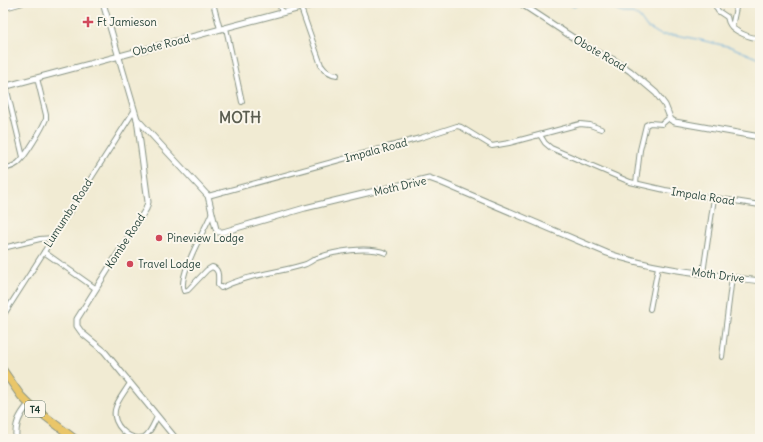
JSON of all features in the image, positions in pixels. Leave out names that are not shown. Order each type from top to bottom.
[{"type":"highway","name":"T4","points":[[3,370],[21,396],[29,404],[76,439]]},
{"type":"street","points":[[3,8],[21,3]]},
{"type":"street","name":"Kombe Road","points":[[103,3],[137,119],[148,202],[147,206],[77,319],[77,326],[82,333],[104,351],[176,439]]},
{"type":"street","points":[[213,3],[223,29],[242,102]]},
{"type":"street","points":[[279,3],[282,13]]},
{"type":"street","name":"Obote Road","points":[[5,86],[319,3]]},
{"type":"street","name":"Obote Road","points":[[520,3],[592,50],[614,60],[630,71],[656,93],[665,105],[670,117]]},
{"type":"street","points":[[714,3],[718,11],[727,17],[728,23],[732,27],[750,37],[760,38]]},
{"type":"street","points":[[732,27],[737,3]]},
{"type":"street","points":[[301,8],[321,65],[325,70],[337,75]]},
{"type":"street","points":[[3,74],[22,156]]},
{"type":"street","points":[[3,169],[13,166],[19,162],[46,119],[37,78]]},
{"type":"street","name":"Lumumba Road","points":[[3,316],[134,111]]},
{"type":"street","points":[[636,184],[640,150],[646,125],[650,123],[662,124],[670,117],[671,120],[675,122],[760,137]]},
{"type":"street","name":"Moth Drive","points":[[137,119],[208,196],[217,231],[223,232],[305,208],[429,178],[629,261],[658,267],[760,281]]},
{"type":"street","name":"Impala Road","points":[[208,196],[420,138],[454,126],[461,127],[492,146],[509,143],[580,124],[590,125],[601,129]]},
{"type":"street","name":"Impala Road","points":[[540,135],[541,139],[551,148],[636,184],[760,205]]},
{"type":"street","points":[[703,273],[714,198]]},
{"type":"street","points":[[213,212],[187,266],[182,283],[184,291],[188,290],[207,270],[212,267],[218,272],[218,285],[221,288],[230,283],[304,265],[318,258],[350,250],[378,250],[386,253]]},
{"type":"street","points":[[3,248],[40,239],[53,238]]},
{"type":"street","points":[[44,252],[95,288]]},
{"type":"street","points":[[650,309],[658,267]]},
{"type":"street","points":[[722,357],[732,277]]},
{"type":"street","points":[[130,383],[118,402],[115,411],[114,418],[117,425],[127,436],[139,438],[148,435],[157,416]]},
{"type":"street","points":[[16,439],[17,423],[23,411],[29,404]]},
{"type":"waterway","points":[[567,3],[574,7],[581,3]]},
{"type":"waterway","points":[[598,3],[623,13],[633,13],[640,18],[647,28],[661,35],[676,35],[731,47],[760,59]]},
{"type":"place","name":"Ft Jamieson","points":[[88,22]]},
{"type":"place","name":"Pineview Lodge","points":[[159,238]]},
{"type":"place","name":"Travel Lodge","points":[[130,264]]},
{"type":"district","name":"MOTH","points":[[240,118]]}]
